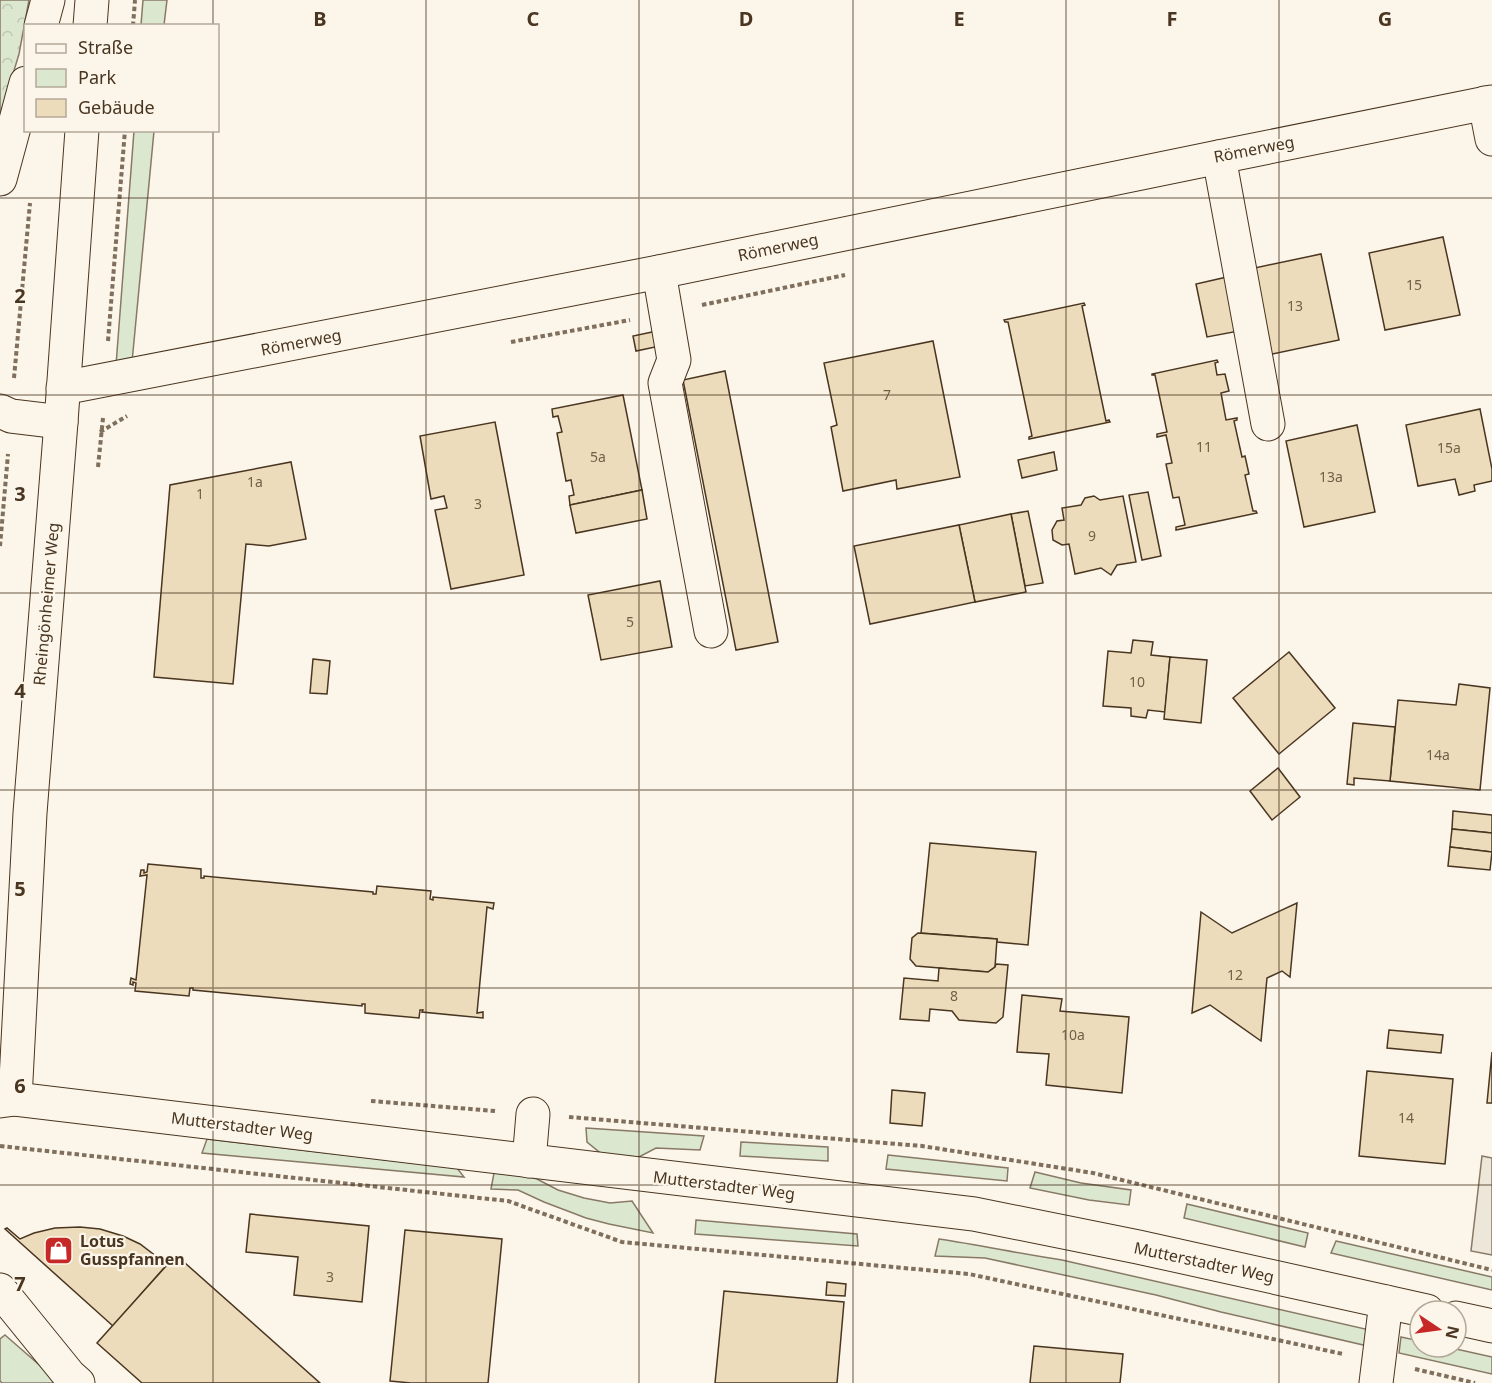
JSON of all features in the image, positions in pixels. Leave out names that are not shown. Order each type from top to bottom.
[{"type":"street","points":[[42,24],[48,0]]},
{"type":"street","points":[[90,24],[92,0]]},
{"type":"street","points":[[0,179],[24,90]]},
{"type":"street","points":[[1488,103],[1492,139]]},
{"type":"street","name":"Römerweg","points":[[63,388],[659,272],[1488,103]]},
{"type":"street","name":"Rheingönheimer Weg","points":[[7,1100],[82,132]]},
{"type":"street","points":[[1219,157],[1268,424]]},
{"type":"street","points":[[659,272],[674,360],[665,383],[711,631]]},
{"type":"street","points":[[5,413],[61,422]]},
{"type":"street","name":"Mutterstadter Weg","points":[[7,1100],[974,1214],[1138,1247],[1408,1307]]},
{"type":"street","points":[[529,1161],[533,1114]]},
{"type":"street","points":[[0,1290],[78,1383]]},
{"type":"street","points":[[1377,1372],[1386,1302]]},
{"type":"street","points":[[1468,1321],[1492,1326]]},
{"type":"path","points":[[133,24],[135,0]]},
{"type":"path","points":[[98,468],[125,132]]},
{"type":"path","points":[[0,546],[5,413],[30,202]]},
{"type":"path","points":[[368,1101],[922,1146],[1093,1173],[1492,1270]]},
{"type":"path","points":[[0,1146],[508,1201],[622,1242],[969,1274],[1377,1372],[1475,1383]]},
{"type":"green space","points":[[0,0],[29,0],[19,54],[0,117]]},
{"type":"green space","points":[[143,0],[167,0],[164,24],[141,24]]},
{"type":"green space","points":[[134,132],[154,132],[132,362],[116,365]]},
{"type":"green space","points":[[586,1128],[704,1136],[700,1150],[656,1148],[639,1157],[603,1155],[587,1142]]},
{"type":"green space","points":[[207,1139],[457,1168],[464,1177],[202,1153]]},
{"type":"green space","points":[[741,1142],[828,1147],[828,1161],[740,1156]]},
{"type":"green space","points":[[888,1155],[1008,1168],[1007,1181],[886,1169]]},
{"type":"green space","points":[[1035,1172],[1081,1183],[1131,1190],[1129,1205],[1089,1200],[1030,1188]]},
{"type":"green space","points":[[494,1173],[518,1173],[584,1198],[610,1203],[632,1201],[653,1233],[586,1218],[518,1190],[491,1189]]},
{"type":"green space","points":[[1187,1204],[1308,1233],[1305,1247],[1184,1218]]},
{"type":"green space","points":[[696,1220],[857,1234],[858,1246],[695,1234]]},
{"type":"green space","points":[[939,1239],[1062,1260],[1374,1331],[1372,1347],[1156,1295],[985,1258],[935,1256]]},
{"type":"green space","points":[[1336,1241],[1492,1277],[1492,1290],[1331,1253]]},
{"type":"green space","points":[[5,1335],[60,1383],[2,1383],[0,1381],[0,1339]]},
{"type":"green space","points":[[1401,1337],[1408,1338],[1408,1355],[1399,1353]]},
{"type":"green space","points":[[1468,1352],[1492,1357],[1492,1374],[1426,1359],[1468,1359]]},
{"type":"shaded area","points":[[1482,1156],[1492,1158],[1492,1255],[1471,1251]]},
{"type":"building","points":[[1443,237],[1460,315],[1385,330],[1369,253]]},
{"type":"building","points":[[1321,254],[1339,340],[1268,355],[1250,269]]},
{"type":"building","points":[[1227,277],[1239,331],[1207,337],[1196,284]]},
{"type":"building","points":[[1084,303],[1085,305],[1082,306],[1106,421],[1110,422],[1029,439],[1032,436],[1008,322],[1004,320]]},
{"type":"building","points":[[657,331],[660,346],[636,351],[633,336]]},
{"type":"building","points":[[933,341],[960,477],[897,489],[896,480],[843,491],[831,427],[837,425],[824,363]]},
{"type":"building","points":[[1217,360],[1218,362],[1215,363],[1217,375],[1225,374],[1229,391],[1221,393],[1226,420],[1237,418],[1234,421],[1242,457],[1245,456],[1249,474],[1245,475],[1253,511],[1257,513],[1176,530],[1176,527],[1185,525],[1179,497],[1173,498],[1166,464],[1172,463],[1166,435],[1157,437],[1157,434],[1167,432],[1155,375],[1152,374]]},
{"type":"building","points":[[725,371],[778,642],[736,650],[683,380]]},
{"type":"building","points":[[623,395],[642,490],[570,505],[569,496],[574,495],[571,480],[566,481],[557,433],[562,432],[558,416],[553,417],[552,409]]},
{"type":"building","points":[[1480,409],[1492,469],[1492,481],[1474,485],[1475,491],[1459,495],[1455,479],[1418,486],[1406,425]]},
{"type":"building","points":[[495,422],[524,575],[451,589],[435,510],[447,508],[444,496],[431,499],[420,436]]},
{"type":"building","points":[[1357,425],[1375,512],[1304,527],[1286,441]]},
{"type":"building","points":[[1054,452],[1057,470],[1022,478],[1018,460]]},
{"type":"building","points":[[291,462],[306,539],[269,546],[246,544],[233,684],[154,677],[170,485]]},
{"type":"building","points":[[642,490],[647,519],[576,533],[570,505]]},
{"type":"building","points":[[1148,492],[1161,556],[1142,560],[1129,495]]},
{"type":"building","points":[[1094,496],[1100,500],[1123,496],[1136,562],[1117,565],[1111,575],[1101,568],[1075,574],[1069,544],[1062,545],[1053,540],[1052,530],[1057,521],[1064,520],[1062,508],[1081,505],[1085,498]]},
{"type":"building","points":[[1028,511],[1043,583],[1025,586],[1011,514]]},
{"type":"building","points":[[1011,514],[1026,592],[975,602],[959,525]]},
{"type":"building","points":[[959,525],[975,602],[870,624],[854,546]]},
{"type":"building","points":[[660,581],[672,647],[601,660],[588,595]]},
{"type":"building","points":[[1133,640],[1153,642],[1151,655],[1170,657],[1165,712],[1148,710],[1146,718],[1131,716],[1131,708],[1103,706],[1108,651],[1131,653]]},
{"type":"building","points":[[1289,652],[1335,708],[1279,754],[1233,698]]},
{"type":"building","points":[[1170,657],[1207,660],[1201,723],[1164,719]]},
{"type":"building","points":[[313,659],[330,661],[327,694],[310,693]]},
{"type":"building","points":[[1459,684],[1490,688],[1480,790],[1390,781],[1398,700],[1456,705]]},
{"type":"building","points":[[1353,723],[1395,727],[1390,781],[1354,778],[1354,785],[1347,784]]},
{"type":"building","points":[[1278,768],[1300,797],[1272,820],[1250,791]]},
{"type":"building","points":[[1453,811],[1492,815],[1492,833],[1452,829]]},
{"type":"building","points":[[1452,829],[1492,833],[1492,852],[1450,847]]},
{"type":"building","points":[[930,843],[1036,852],[1028,945],[997,942],[997,939],[921,933]]},
{"type":"building","points":[[1450,847],[1492,852],[1490,870],[1448,866]]},
{"type":"building","points":[[148,864],[201,869],[201,878],[204,876],[373,892],[373,894],[376,894],[377,886],[431,891],[430,899],[433,900],[433,897],[494,903],[493,909],[487,907],[477,1013],[483,1012],[483,1018],[422,1012],[423,1010],[420,1010],[419,1018],[365,1013],[365,1004],[362,1006],[193,990],[193,988],[190,988],[189,996],[135,991],[136,983],[130,984],[131,978],[136,980],[147,875],[140,876],[141,870],[144,870],[144,873],[147,872]]},
{"type":"building","points":[[1297,903],[1290,977],[1282,971],[1267,978],[1261,1041],[1210,1005],[1192,1013],[1201,912],[1232,933]]},
{"type":"building","points":[[918,933],[997,939],[995,967],[988,972],[916,966],[910,959],[912,938]]},
{"type":"building","points":[[996,964],[1008,965],[1003,1017],[996,1023],[959,1020],[952,1011],[930,1009],[929,1021],[900,1019],[904,978],[938,981],[939,968],[988,972]]},
{"type":"building","points":[[1022,995],[1062,999],[1060,1011],[1129,1017],[1122,1093],[1046,1085],[1049,1054],[1017,1052]]},
{"type":"building","points":[[1389,1030],[1443,1035],[1441,1053],[1387,1048]]},
{"type":"building","points":[[1492,1052],[1492,1103],[1487,1103]]},
{"type":"building","points":[[1367,1071],[1453,1079],[1445,1164],[1359,1156]]},
{"type":"building","points":[[892,1090],[925,1093],[922,1126],[890,1123]]},
{"type":"building","points":[[250,1214],[369,1226],[362,1302],[294,1295],[298,1257],[246,1252]]},
{"type":"building","points":[[7,1228],[20,1239],[55,1228],[100,1229],[123,1236],[140,1244],[165,1263],[169,1258],[171,1260],[113,1326],[5,1229]]},
{"type":"building","points":[[405,1230],[502,1239],[488,1383],[390,1381]]},
{"type":"building","points":[[176,1255],[320,1383],[142,1383],[97,1343]]},
{"type":"building","points":[[827,1282],[846,1284],[845,1296],[826,1295]]},
{"type":"building","points":[[724,1291],[844,1302],[837,1383],[715,1383]]},
{"type":"building","points":[[1034,1346],[1123,1354],[1120,1383],[1030,1383]]},
{"type":"place","name":"Lotus Gusspfannen","points":[[59,1250]]}]
